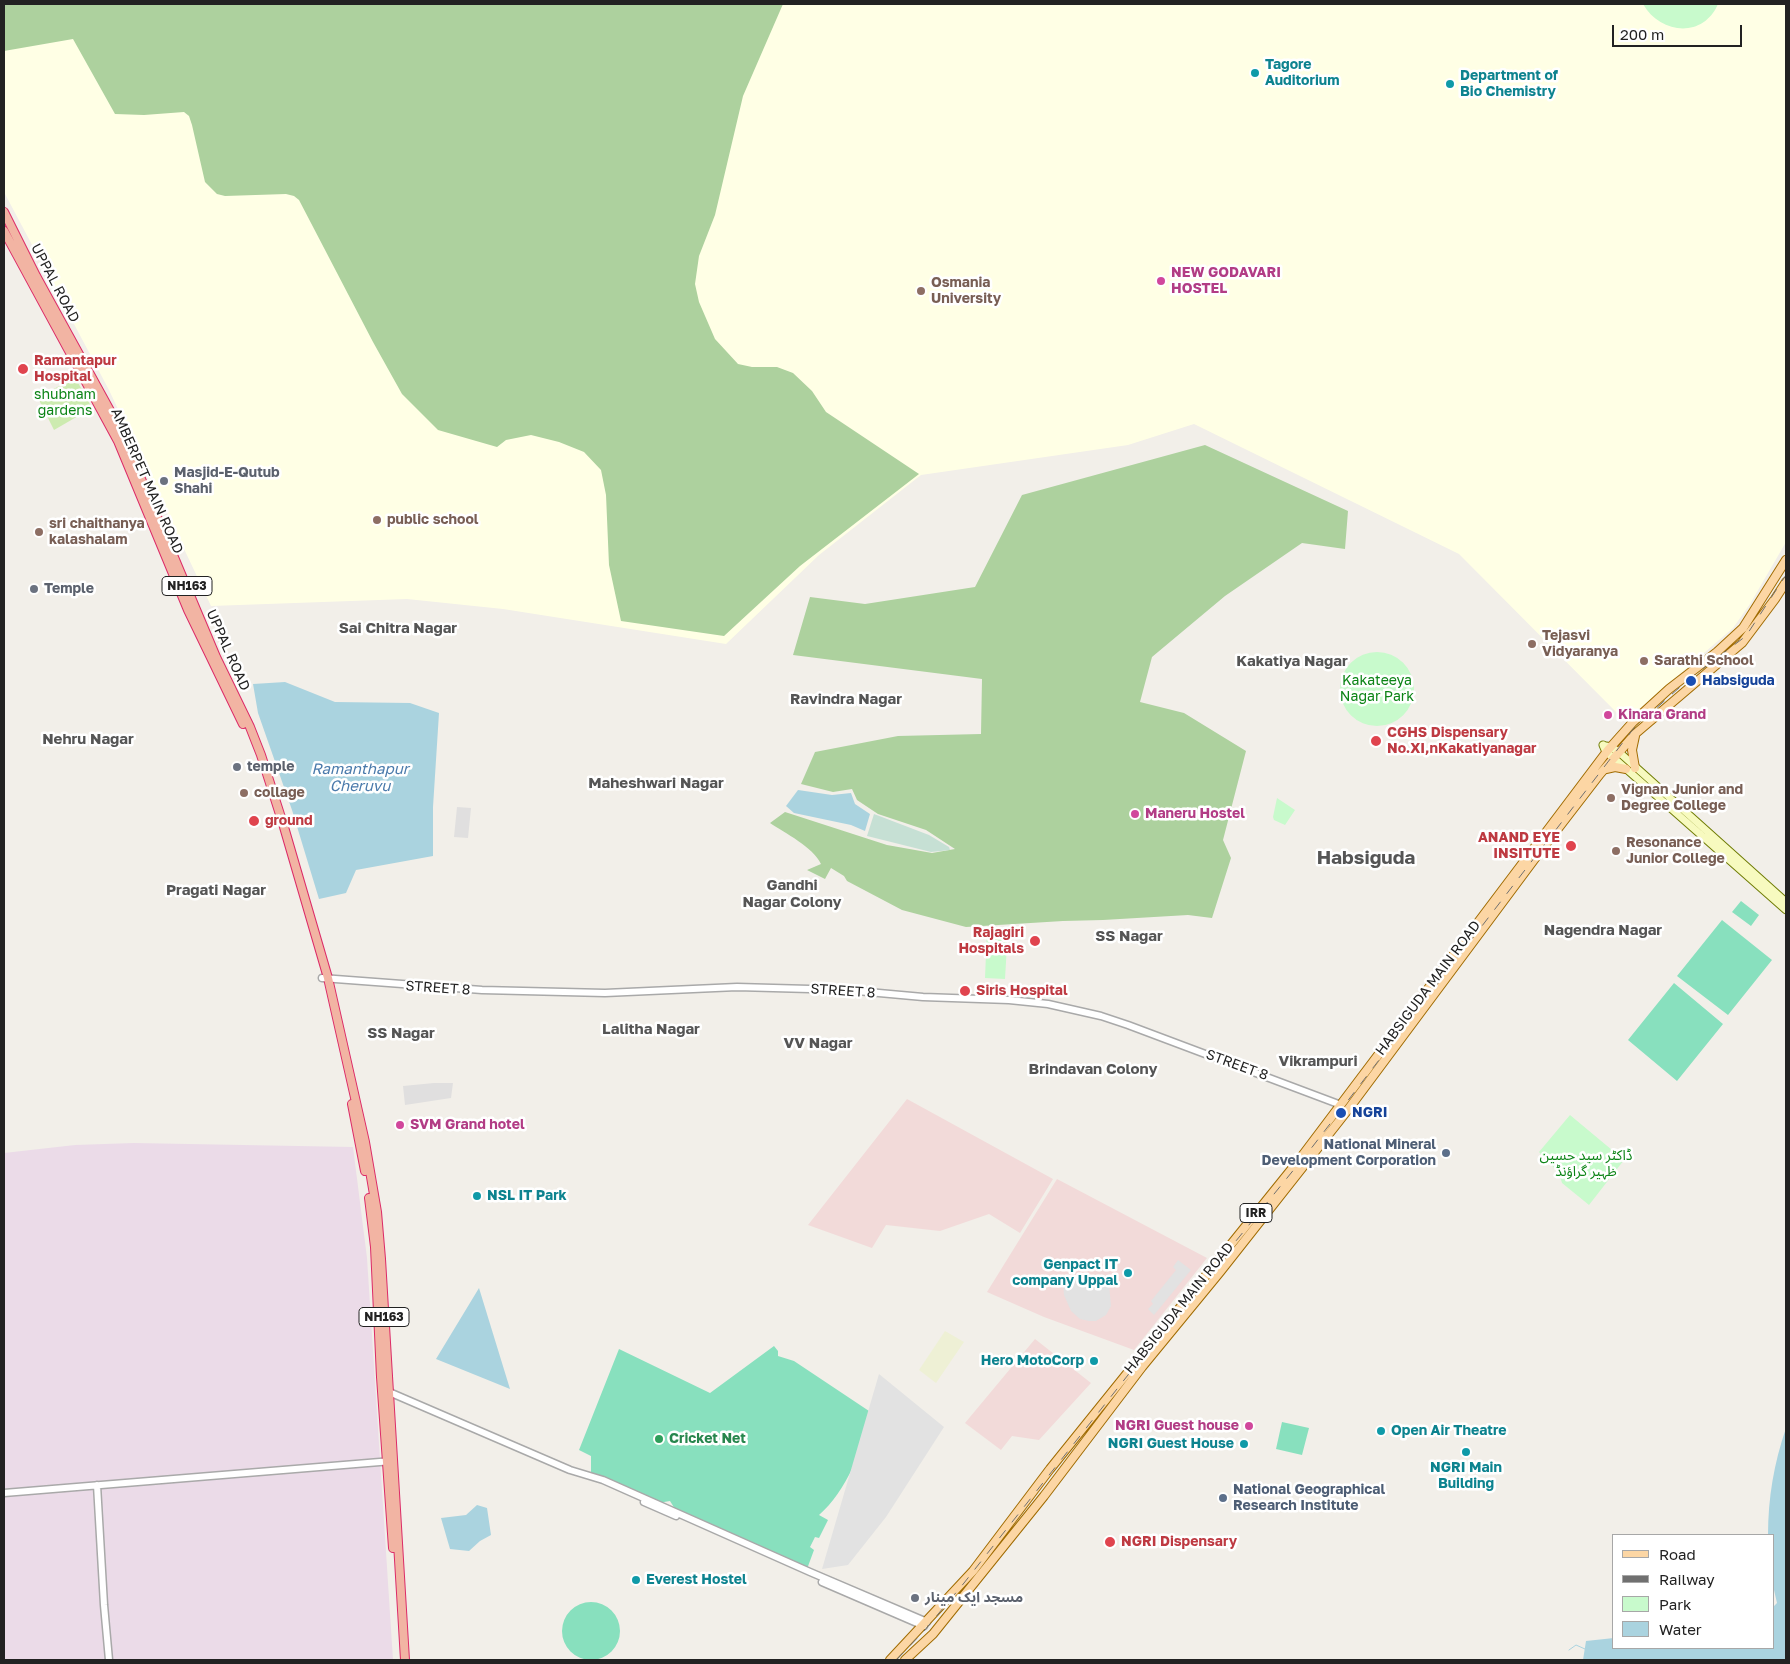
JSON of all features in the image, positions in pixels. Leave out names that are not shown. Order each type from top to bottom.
[{"type":"highway","name":"UPPAL ROAD","points":[[4,212],[40,283],[120,429],[252,739],[284,827],[325,978]]},
{"type":"highway","name":"AMBERPET MAIN ROAD","points":[[4,231],[118,441],[188,610],[252,739]]},
{"type":"highway","name":"NH163","points":[[325,978],[359,1114],[382,1259],[385,1392],[405,1660]]},
{"type":"highway","name":"NH163","points":[[390,1461],[400,1660]]},
{"type":"main road","name":"HABSIGUDA MAIN ROAD","points":[[890,1660],[979,1570],[1044,1496],[1142,1367],[1220,1272],[1374,1075],[1606,748],[1669,689],[1717,652],[1743,628],[1786,560]]},
{"type":"main road","name":"HABSIGUDA MAIN ROAD","points":[[905,1660],[933,1634],[1050,1469],[1299,1160],[1576,804],[1635,734],[1742,643],[1786,582]]},
{"type":"main road","points":[[1630,768],[1635,734]]},
{"type":"main road","points":[[1606,748],[1618,756],[1786,910]]},
{"type":"main road","points":[[1604,770],[1615,766],[1630,768],[1786,902]]},
{"type":"main road","points":[[1213,1265],[1220,1272]]},
{"type":"street","name":"STREET 8","points":[[325,978],[416,986],[605,993],[737,987],[822,989],[1048,1004],[1110,1019],[1341,1105]]},
{"type":"street","points":[[385,1392],[570,1470],[596,1478],[601,1483],[925,1624]]},
{"type":"street","points":[[4,1493],[390,1461]]},
{"type":"street","points":[[97,1485],[109,1660]]},
{"type":"shaded area","name":"Osmania University","points":[[4,4],[1786,4],[1786,542],[1750,604],[1733,628],[1625,721],[1459,554],[1194,424],[1128,445],[921,475],[819,555],[726,644],[503,609],[407,599],[211,606],[109,390],[4,192]]},
{"type":"shaded area","points":[[457,807],[471,808],[468,838],[454,837]]},
{"type":"shaded area","points":[[874,814],[929,835],[949,847],[950,850],[931,852],[867,836]]},
{"type":"shaded area","points":[[453,1083],[451,1098],[405,1105],[403,1086]]},
{"type":"shaded area","points":[[907,1099],[1053,1179],[1020,1233],[989,1214],[940,1231],[886,1225],[872,1248],[808,1225]]},
{"type":"shaded area","points":[[134,1143],[353,1147],[367,1258],[393,1660],[4,1660],[4,1153],[75,1145]]},
{"type":"shaded area","points":[[1057,1179],[1207,1258],[1134,1350],[1044,1317],[987,1292]]},
{"type":"shaded area","points":[[1178,1260],[1191,1270],[1154,1315],[1148,1309],[1153,1304],[1151,1301],[1176,1270],[1173,1267]]},
{"type":"shaded area","points":[[1093,1275],[1096,1285],[1109,1284],[1111,1306],[1106,1315],[1096,1321],[1089,1321],[1080,1319],[1071,1311],[1064,1295],[1063,1282]]},
{"type":"shaded area","points":[[945,1331],[964,1342],[936,1383],[919,1370]]},
{"type":"shaded area","points":[[1035,1339],[1091,1383],[1039,1440],[1012,1436],[1001,1450],[965,1423]]},
{"type":"shaded area","points":[[879,1374],[944,1427],[886,1517],[848,1565],[822,1569]]},
{"type":"green space","points":[[4,4],[783,4],[743,96],[715,215],[699,256],[695,284],[699,302],[715,339],[738,364],[752,367],[777,367],[793,373],[812,391],[826,412],[919,474],[800,566],[724,636],[621,621],[609,565],[606,495],[601,470],[584,452],[559,442],[531,435],[506,440],[497,447],[438,430],[402,394],[299,200],[294,196],[286,194],[225,196],[217,194],[205,182],[189,116],[184,112],[144,115],[115,114],[73,39],[4,51]]},
{"type":"green space","points":[[1643,4],[1718,4],[1711,15],[1702,23],[1692,27],[1681,28],[1660,22],[1650,14]]},
{"type":"green space","name":"shubnam gardens","points":[[75,377],[92,408],[54,430],[38,398]]},
{"type":"green space","points":[[1205,445],[1348,511],[1345,549],[1302,543],[1225,596],[1152,657],[1140,702],[1184,713],[1246,751],[1223,840],[1231,858],[1212,918],[1188,915],[966,927],[902,910],[847,881],[844,876],[831,868],[825,879],[807,870],[821,864],[817,858],[798,841],[770,823],[785,812],[887,845],[932,853],[955,849],[926,830],[878,814],[857,800],[852,789],[833,792],[801,784],[815,752],[898,736],[981,734],[982,679],[793,655],[810,597],[865,604],[975,587],[1022,495]]},
{"type":"green space","name":"Kakateeya Nagar Park","points":[[1370,652],[1384,652],[1398,658],[1408,668],[1414,682],[1414,696],[1408,710],[1398,720],[1384,726],[1370,726],[1356,720],[1346,710],[1340,696],[1340,682],[1346,668],[1356,658]]},
{"type":"green space","points":[[1277,798],[1295,810],[1285,825],[1274,820],[1273,817]]},
{"type":"green space","points":[[1741,901],[1759,915],[1751,926],[1732,912]]},
{"type":"green space","points":[[1722,920],[1772,960],[1728,1015],[1677,976]]},
{"type":"green space","points":[[1008,928],[1005,979],[985,978],[987,929]]},
{"type":"green space","points":[[1674,983],[1723,1024],[1677,1081],[1628,1040]]},
{"type":"green space","name":"ڈاکٹر سید حسین ظہیر گراؤنڈ","points":[[1570,1115],[1624,1160],[1589,1205],[1562,1183],[1559,1173],[1539,1152]]},
{"type":"green space","points":[[774,1346],[778,1351],[778,1356],[794,1361],[875,1415],[859,1455],[845,1482],[838,1494],[819,1515],[828,1520],[819,1538],[815,1537],[810,1547],[814,1550],[807,1569],[675,1509],[670,1501],[658,1503],[591,1475],[591,1456],[579,1450],[619,1349],[710,1393]]},
{"type":"green space","points":[[1282,1422],[1309,1428],[1302,1455],[1276,1449]]},
{"type":"green space","points":[[585,1602],[597,1602],[612,1610],[620,1625],[620,1637],[612,1652],[597,1660],[585,1660],[570,1652],[562,1637],[562,1625],[570,1610]]},
{"type":"water","name":"Ramanthapur Cheruvu","points":[[285,682],[335,702],[410,703],[439,713],[433,807],[433,856],[356,870],[346,893],[319,899],[292,810],[258,713],[253,684]]},
{"type":"water","points":[[798,790],[832,795],[851,793],[855,804],[870,814],[865,831],[851,825],[794,813],[786,806]]},
{"type":"water","points":[[479,1288],[510,1389],[436,1359]]},
{"type":"water","points":[[1786,1428],[1786,1660],[1583,1660],[1586,1641],[1612,1638],[1612,1649],[1775,1649],[1775,1605],[1777,1603],[1775,1594],[1775,1534],[1768,1534],[1768,1521],[1772,1481]]},
{"type":"water","points":[[477,1505],[487,1508],[491,1535],[480,1541],[469,1551],[450,1549],[441,1518],[466,1515]]},
{"type":"waterway","points":[[1569,1650],[1576,1645],[1585,1649]]},
{"type":"railway","points":[[896,1660],[924,1631],[964,1583],[1154,1342],[1313,1146],[1634,728],[1689,679],[1746,636],[1786,575]]},
{"type":"place","name":"Tagore Auditorium","points":[[1255,73]]},
{"type":"place","name":"Department of Bio Chemistry","points":[[1450,84]]},
{"type":"place","name":"NEW GODAVARI HOSTEL","points":[[1161,281]]},
{"type":"place","name":"Osmania University","points":[[921,291]]},
{"type":"place","name":"Ramantapur Hospital","points":[[23,369]]},
{"type":"place","name":"Masjid-E-Qutub Shahi","points":[[164,481]]},
{"type":"place","name":"public school","points":[[377,520]]},
{"type":"place","name":"sri chaithanya kalashalam","points":[[39,532]]},
{"type":"place","name":"Temple","points":[[34,589]]},
{"type":"place","name":"Tejasvi Vidyaranya","points":[[1532,644]]},
{"type":"place","name":"Sarathi School","points":[[1644,661]]},
{"type":"place","name":"Habsiguda","points":[[1691,681]]},
{"type":"place","name":"Kinara Grand","points":[[1608,715]]},
{"type":"place","name":"CGHS Dispensary No.XI,nKakatiyanagar","points":[[1376,741]]},
{"type":"place","name":"temple","points":[[237,767]]},
{"type":"place","name":"collage","points":[[244,793]]},
{"type":"place","name":"Vignan Junior and Degree College","points":[[1611,798]]},
{"type":"place","name":"Maneru Hostel","points":[[1135,814]]},
{"type":"place","name":"ground","points":[[254,821]]},
{"type":"place","name":"ANAND EYE INSITUTE","points":[[1571,846]]},
{"type":"place","name":"Resonance Junior College","points":[[1616,851]]},
{"type":"place","name":"Rajagiri Hospitals","points":[[1035,941]]},
{"type":"place","name":"Siris Hospital","points":[[965,991]]},
{"type":"place","name":"NGRI","points":[[1341,1113]]},
{"type":"place","name":"SVM Grand hotel","points":[[400,1125]]},
{"type":"place","name":"National Mineral Development Corporation","points":[[1446,1153]]},
{"type":"place","name":"NSL IT Park","points":[[477,1196]]},
{"type":"place","name":"Genpact IT company Uppal","points":[[1128,1273]]},
{"type":"place","name":"Hero MotoCorp","points":[[1094,1361]]},
{"type":"place","name":"NGRI Guest house","points":[[1249,1426]]},
{"type":"place","name":"Open Air Theatre","points":[[1381,1431]]},
{"type":"place","name":"Cricket Net","points":[[659,1439]]},
{"type":"place","name":"NGRI Guest House","points":[[1244,1444]]},
{"type":"place","name":"NGRI Main Building","points":[[1466,1452]]},
{"type":"place","name":"National Geographical Research Institute","points":[[1223,1498]]},
{"type":"place","name":"NGRI Dispensary","points":[[1110,1542]]},
{"type":"place","name":"Everest Hostel","points":[[636,1580]]},
{"type":"place","name":"مسجد ایک مینار","points":[[915,1598]]},
{"type":"district","name":"Sai Chitra Nagar","points":[[398,628]]},
{"type":"district","name":"Kakatiya Nagar","points":[[1292,661]]},
{"type":"district","name":"Ravindra Nagar","points":[[846,699]]},
{"type":"district","name":"Nehru Nagar","points":[[88,739]]},
{"type":"district","name":"Maheshwari Nagar","points":[[656,783]]},
{"type":"district","name":"Habsiguda","points":[[1366,858]]},
{"type":"district","name":"Pragati Nagar","points":[[216,890]]},
{"type":"district","name":"Gandhi Nagar Colony","points":[[792,894]]},
{"type":"district","name":"Nagendra Nagar","points":[[1603,930]]},
{"type":"district","name":"SS Nagar","points":[[1129,936]]},
{"type":"district","name":"Lalitha Nagar","points":[[651,1029]]},
{"type":"district","name":"SS Nagar","points":[[401,1033]]},
{"type":"district","name":"VV Nagar","points":[[818,1043]]},
{"type":"district","name":"Vikrampuri","points":[[1318,1061]]},
{"type":"district","name":"Brindavan Colony","points":[[1093,1069]]}]
